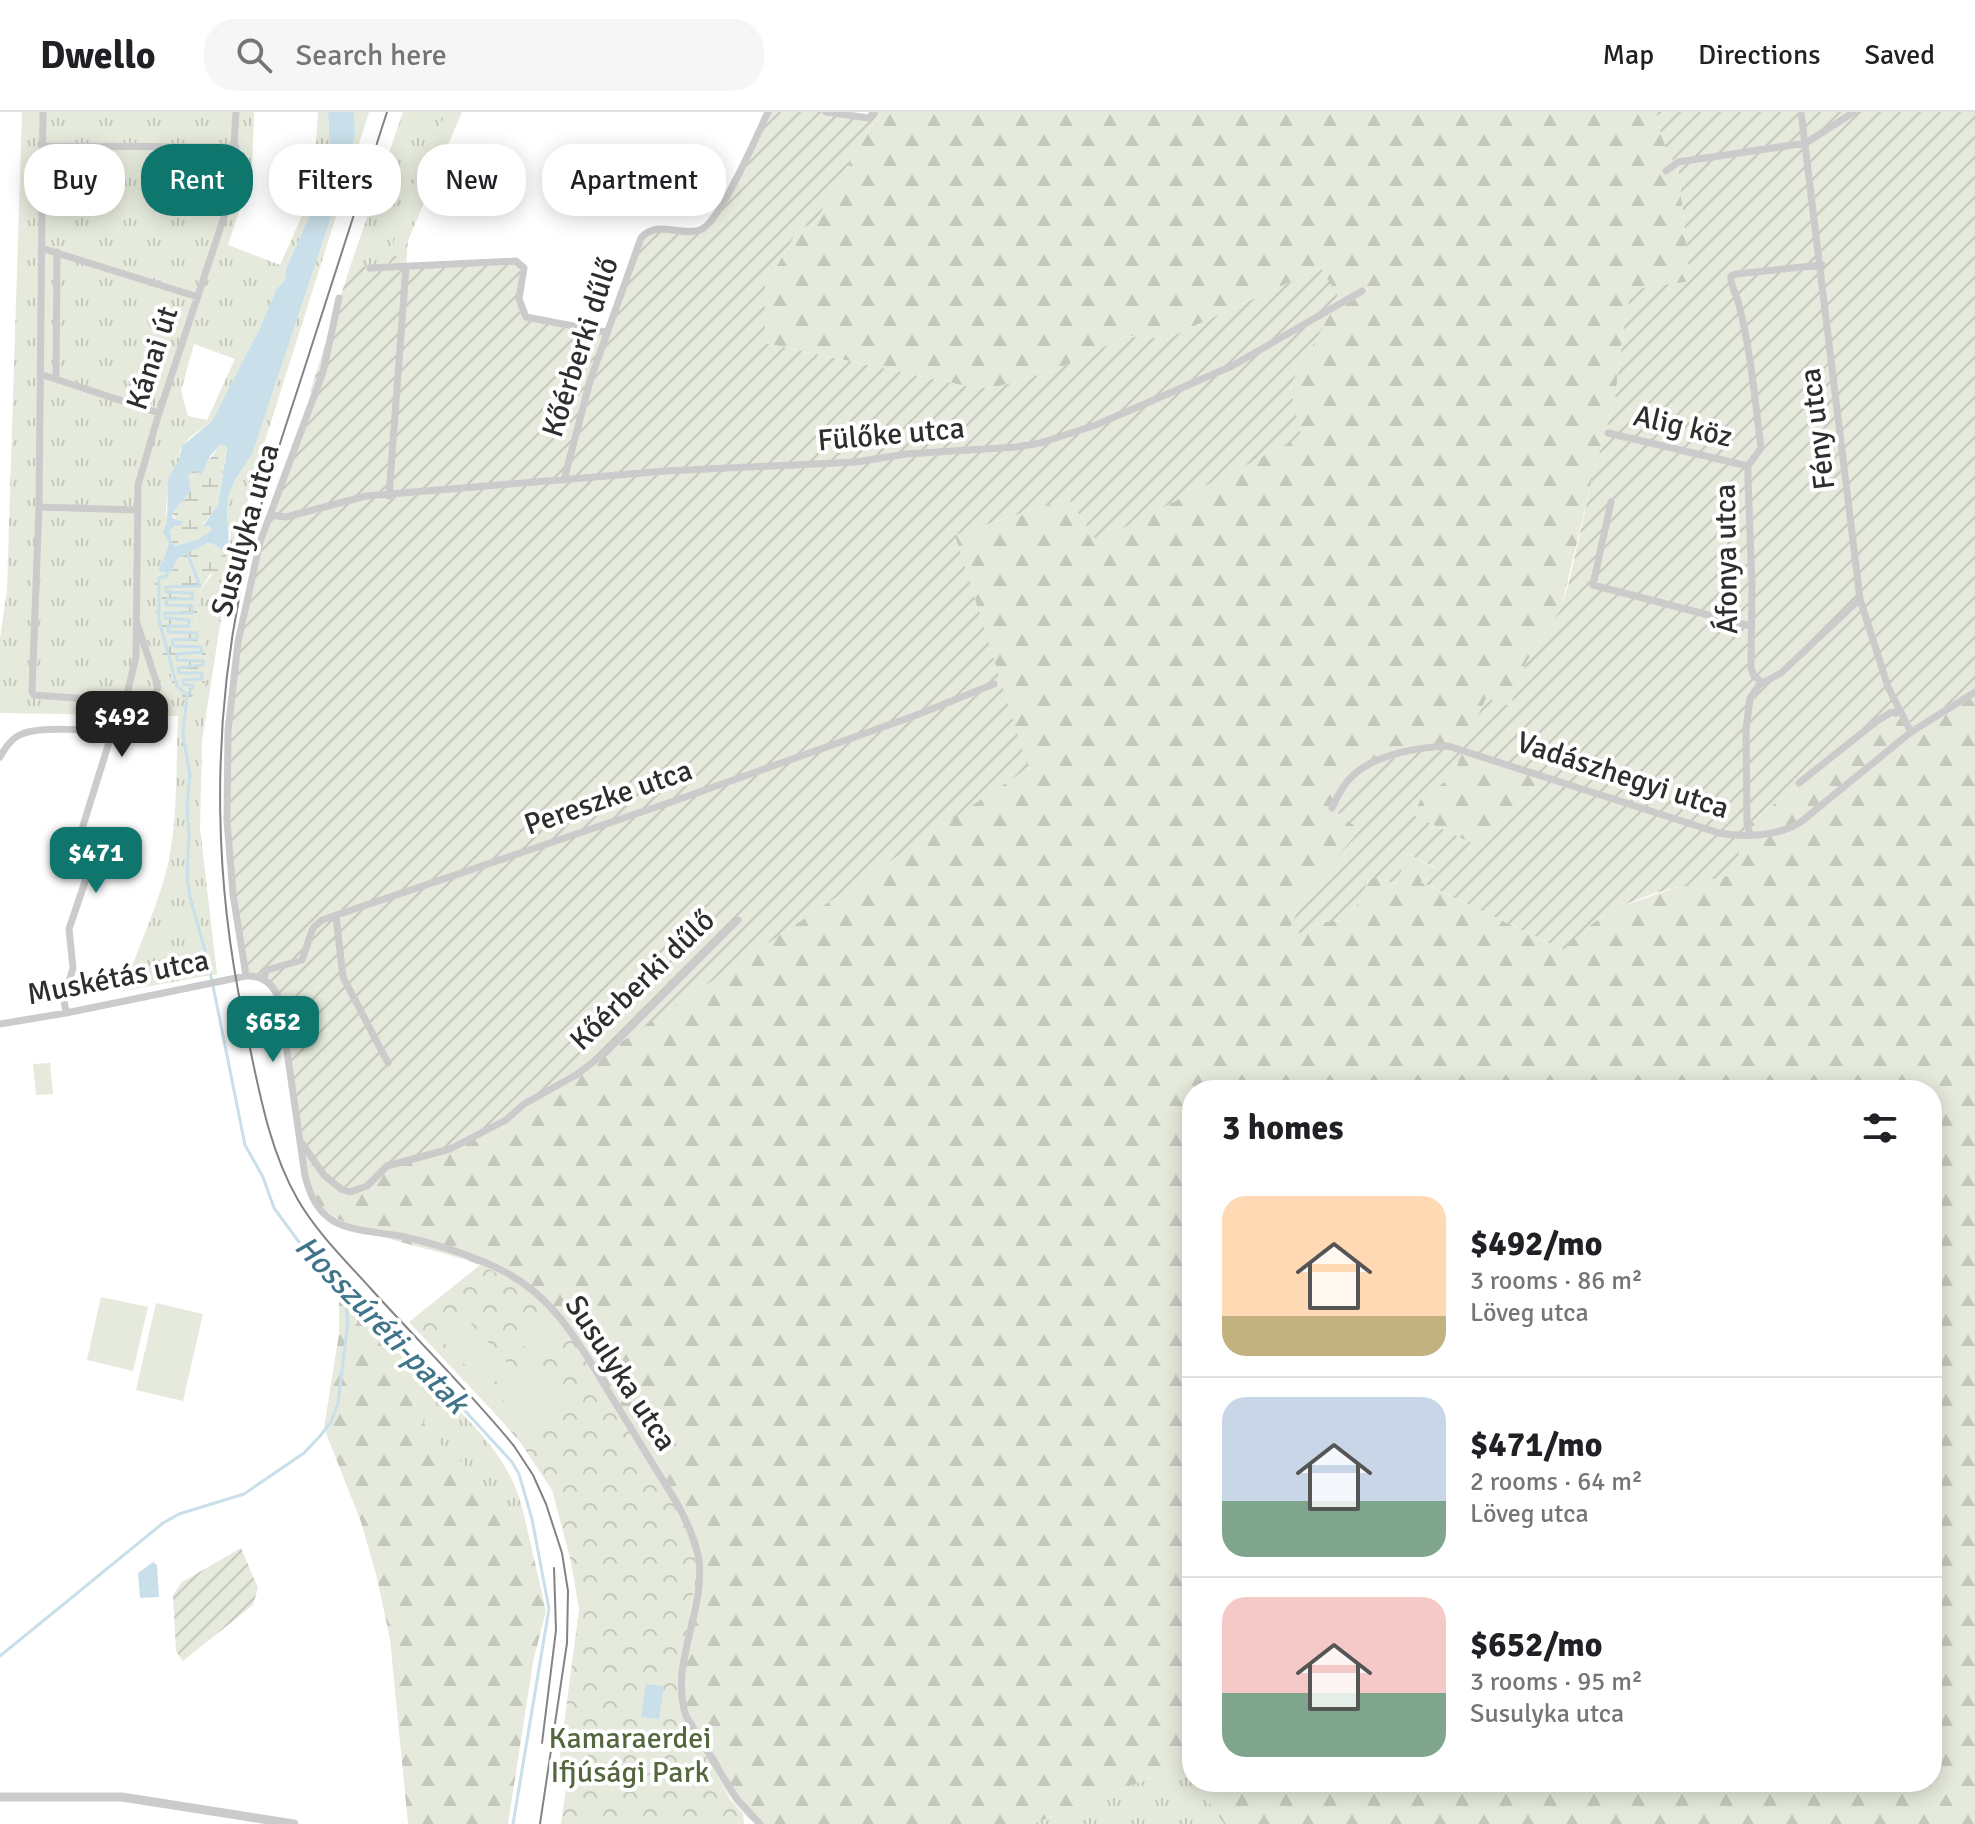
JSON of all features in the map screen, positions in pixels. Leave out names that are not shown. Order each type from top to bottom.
[{"type":"street","points":[[42,144],[43,112]]},
{"type":"street","name":"Kánai út","points":[[236,112],[236,144]]},
{"type":"street","name":"Kőérberki dűlő","points":[[564,480],[605,332],[641,238],[646,231],[653,229],[692,232],[707,227],[729,192],[768,112]]},
{"type":"street","points":[[826,112],[860,119],[869,118],[874,112]]},
{"type":"street","name":"Fény utca","points":[[1801,112],[1822,265],[1860,599],[1888,687],[1911,732]]},
{"type":"street","points":[[1666,171],[1678,162],[1806,143],[1854,112]]},
{"type":"street","points":[[41,216],[39,507],[32,691],[39,697],[125,702]]},
{"type":"street","name":"Kánai út","points":[[137,623],[158,687],[150,702],[125,702],[136,657],[137,510],[142,466],[224,216]]},
{"type":"street","points":[[41,248],[198,297]]},
{"type":"street","points":[[56,379],[57,252]]},
{"type":"street","points":[[370,268],[474,261],[520,262],[524,274],[519,299],[526,317],[605,332]]},
{"type":"street","name":"Áfonya utca","points":[[1763,683],[1754,676],[1751,668],[1748,466],[1761,448],[1739,302],[1730,281],[1731,276],[1736,274],[1822,265]]},
{"type":"street","points":[[389,496],[406,267]]},
{"type":"street","name":"Fülőke utca","points":[[272,515],[286,517],[366,496],[666,471],[856,462],[906,454],[1040,443],[1096,425],[1232,366],[1362,291]]},
{"type":"street","name":"Susulyka utca","points":[[246,976],[233,894],[227,821],[228,731],[238,642],[260,542],[328,357],[339,298]]},
{"type":"street","points":[[40,374],[159,413]]},
{"type":"street","name":"Alig köz","points":[[1608,433],[1748,466]]},
{"type":"street","points":[[1611,502],[1593,585],[1751,626]]},
{"type":"street","points":[[39,507],[137,510]]},
{"type":"street","points":[[1750,834],[1747,824],[1747,705],[1754,691],[1781,673],[1860,599]]},
{"type":"street","name":"Pereszke utca","points":[[263,978],[267,970],[302,960],[313,928],[322,920],[674,801],[914,716],[994,684]]},
{"type":"street","name":"Vadászhegyi utca","points":[[1332,808],[1349,779],[1368,765],[1417,750],[1448,746],[1709,831],[1728,835],[1750,834],[1795,827],[1911,732],[1975,692]]},
{"type":"street","points":[[1799,783],[1877,721],[1899,711]]},
{"type":"street","points":[[0,757],[16,736],[41,730],[98,732],[111,736],[82,829],[87,876],[69,929],[73,968],[64,1000],[66,1013]]},
{"type":"street","points":[[336,916],[343,977],[388,1063]]},
{"type":"street","name":"Kőérberki dűlő","points":[[299,1141],[324,1175],[341,1189],[350,1192],[367,1186],[387,1166],[450,1149],[506,1120],[524,1104],[576,1075],[605,1053],[738,920]]},
{"type":"street","points":[[246,976],[263,978]]},
{"type":"street","name":"Muskétás utca","points":[[0,1024],[246,976]]},
{"type":"street","name":"Susulyka utca","points":[[263,978],[274,988],[280,1003],[299,1141],[309,1190],[320,1210],[347,1227],[405,1237],[456,1251],[495,1267],[540,1295],[572,1332],[677,1503],[690,1530],[699,1561],[699,1577],[682,1672],[683,1705],[686,1716],[736,1798],[760,1824]]},
{"type":"street","points":[[0,1797],[122,1797],[294,1824]]},
{"type":"green space","points":[[22,112],[254,112],[253,144],[141,144],[141,216],[238,216],[228,245],[280,265],[302,216],[310,216],[286,268],[282,285],[277,289],[212,421],[189,438],[180,450],[179,460],[169,479],[166,508],[169,542],[158,569],[160,572],[155,578],[206,639],[196,623],[200,591],[227,554],[231,535],[226,510],[230,490],[254,449],[331,216],[336,216],[258,463],[229,568],[202,741],[200,828],[217,974],[123,991],[168,864],[175,809],[178,716],[0,713],[0,639],[7,589]],"holes":[[[194,344],[235,359],[207,420],[188,416],[181,391]]]},
{"type":"green space","points":[[318,112],[328,112],[330,144],[316,144]]},
{"type":"green space","points":[[354,112],[369,112],[359,144],[353,144]]},
{"type":"green space","points":[[403,112],[462,112],[449,144],[417,144],[418,216],[408,241],[395,238],[388,267],[350,267],[367,216],[401,216],[401,144],[392,144]]},
{"type":"green space","points":[[446,112],[460,112],[446,144],[431,144]]},
{"type":"green space","points":[[768,112],[826,112],[860,119],[879,112],[814,224],[799,228],[765,286],[765,343],[975,388],[997,387],[1058,369],[1127,336],[1166,339],[1321,268],[1339,298],[1290,386],[1301,437],[1097,541],[1068,498],[955,535],[1028,768],[605,1053],[524,1104],[506,1120],[450,1149],[387,1166],[373,1181],[350,1192],[324,1175],[304,1146],[280,1003],[269,983],[246,976],[240,944],[227,778],[238,642],[253,568],[313,394],[310,392],[350,267],[388,267],[395,238],[408,241],[406,267],[520,262],[520,289],[526,317],[605,332],[646,231],[692,232],[707,226],[712,216],[726,216],[726,190]]},
{"type":"green space","points":[[879,112],[1656,112],[1661,133],[1678,164],[1690,281],[1625,318],[1615,399],[1561,609],[1526,663],[1510,707],[1467,742],[1463,749],[1541,778],[1482,849],[1413,815],[1421,797],[1454,776],[1332,808],[1360,830],[1307,891],[1290,930],[1302,934],[1321,922],[1343,920],[1358,904],[1368,881],[1374,877],[1396,884],[1408,854],[1436,868],[1421,882],[1564,950],[1577,934],[1614,909],[1680,886],[1740,843],[1751,822],[1889,715],[1913,723],[1975,689],[1975,1824],[1224,1824],[1202,1792],[1942,1792],[1942,1080],[1182,1080],[1182,1765],[1033,1824],[755,1824],[734,1802],[684,1717],[678,1685],[696,1575],[480,1265],[367,1231],[327,1212],[316,1200],[308,1180],[304,1146],[955,535],[1068,498],[1097,540],[1300,437],[1290,386],[1338,299],[1321,268],[1166,339],[1127,336],[1058,369],[997,387],[975,388],[765,343],[765,286],[799,228],[814,224]]},
{"type":"green space","points":[[1656,112],[1975,112],[1975,689],[1920,721],[1913,723],[1889,715],[1751,822],[1740,843],[1736,874],[1666,890],[1620,907],[1600,918],[1564,950],[1421,882],[1435,867],[1408,854],[1396,884],[1374,877],[1368,881],[1358,904],[1343,920],[1321,922],[1302,934],[1289,930],[1307,891],[1360,830],[1332,808],[1340,791],[1368,765],[1435,747],[1462,751],[1454,776],[1422,797],[1413,815],[1482,848],[1541,778],[1463,749],[1486,698],[1510,706],[1526,663],[1561,609],[1615,399],[1625,318],[1632,290],[1690,281],[1678,165],[1666,147]]},
{"type":"green space","points":[[417,175],[417,210],[408,231],[404,257],[391,255],[405,201]]},
{"type":"green space","points":[[220,445],[227,445],[218,506],[203,526],[209,526],[212,530],[197,540],[175,547],[170,529],[178,522],[172,513],[177,504],[185,499],[188,476],[204,467]]},
{"type":"green space","points":[[209,542],[227,552],[222,567],[210,574],[200,591],[196,622],[206,639],[205,683],[190,698],[179,696],[167,668],[158,623],[155,578],[160,572],[171,573],[177,559]]},
{"type":"green space","points":[[50,1063],[53,1094],[36,1095],[33,1064]]},
{"type":"green space","name":"Kamaraerdei Ifjúsági Park","points":[[480,1265],[525,1287],[566,1328],[674,1504],[686,1530],[696,1565],[678,1685],[684,1717],[730,1799],[743,1814],[744,1824],[561,1824],[568,1775],[564,1774],[565,1764],[559,1763],[579,1609],[571,1562],[552,1490],[520,1442],[409,1322]]},
{"type":"green space","points":[[101,1297],[148,1307],[133,1371],[87,1360]]},
{"type":"green space","points":[[339,1299],[422,1374],[424,1382],[415,1396],[414,1411],[443,1447],[474,1473],[499,1505],[524,1515],[546,1611],[533,1662],[508,1824],[408,1824],[390,1639],[361,1522],[324,1428],[339,1334]]},
{"type":"green space","points":[[156,1303],[203,1314],[183,1401],[136,1390]]},
{"type":"green space","points":[[551,1315],[568,1333],[537,1361],[521,1343]]},
{"type":"green space","points":[[464,1316],[511,1367],[487,1389],[440,1338]]},
{"type":"green space","points":[[525,1361],[564,1404],[533,1432],[494,1390]]},
{"type":"green space","points":[[422,1374],[470,1422],[497,1455],[517,1493],[524,1515],[499,1505],[474,1473],[443,1447],[414,1411],[415,1396],[424,1382]]},
{"type":"green space","points":[[241,1548],[258,1588],[253,1605],[183,1661],[176,1651],[173,1595],[182,1582]]},
{"type":"green space","points":[[1182,1765],[1182,1792],[1202,1792],[1224,1824],[1033,1824]]},
{"type":"water","points":[[328,112],[354,112],[353,144],[330,144]]},
{"type":"water","points":[[310,216],[331,216],[254,449],[230,493],[227,552],[209,542],[177,559],[171,573],[160,572],[158,569],[169,542],[163,533],[167,523],[168,479],[179,460],[182,446],[212,421],[277,288],[282,285],[286,268]],"holes":[[[220,445],[227,448],[218,505],[203,526],[209,526],[212,530],[197,540],[175,546],[170,530],[175,525],[181,526],[182,522],[173,518],[172,513],[191,491],[188,476],[194,470],[201,475]]]},
{"type":"water","points":[[153,1562],[157,1565],[159,1597],[140,1598],[138,1573]]},
{"type":"water","points":[[646,1684],[664,1686],[659,1719],[641,1717]]},
{"type":"waterway","points":[[186,550],[200,586],[166,587],[166,592],[192,593],[193,599],[167,599],[166,605],[192,606],[192,613],[165,613],[165,618],[189,620],[189,626],[168,626],[168,632],[197,633],[197,639],[172,640],[173,646],[201,647],[202,652],[177,654],[177,660],[203,661],[203,665],[178,668],[179,673],[202,673],[202,679],[183,680],[183,684],[194,686],[187,695]]},
{"type":"waterway","name":"Hosszúréti-patak","points":[[168,571],[167,576],[159,578],[159,620],[177,686],[187,695],[183,734],[190,775],[187,875],[208,961],[245,1145],[263,1177],[274,1208],[310,1257],[345,1297],[422,1364],[512,1462],[519,1474],[532,1519],[549,1609],[513,1824]]},
{"type":"waterway","points":[[0,1656],[163,1523],[179,1514],[244,1494],[304,1453],[331,1422],[338,1403],[348,1322],[345,1298]]},
{"type":"tram line","points":[[387,112],[276,456],[246,565],[224,703],[220,814],[223,869],[228,924],[247,1034],[266,1119],[288,1181],[314,1224],[333,1247],[514,1446],[533,1475],[546,1504],[562,1553],[568,1591],[567,1643],[540,1824]]},
{"type":"tram line","points":[[542,1743],[556,1630],[554,1568]]}]
